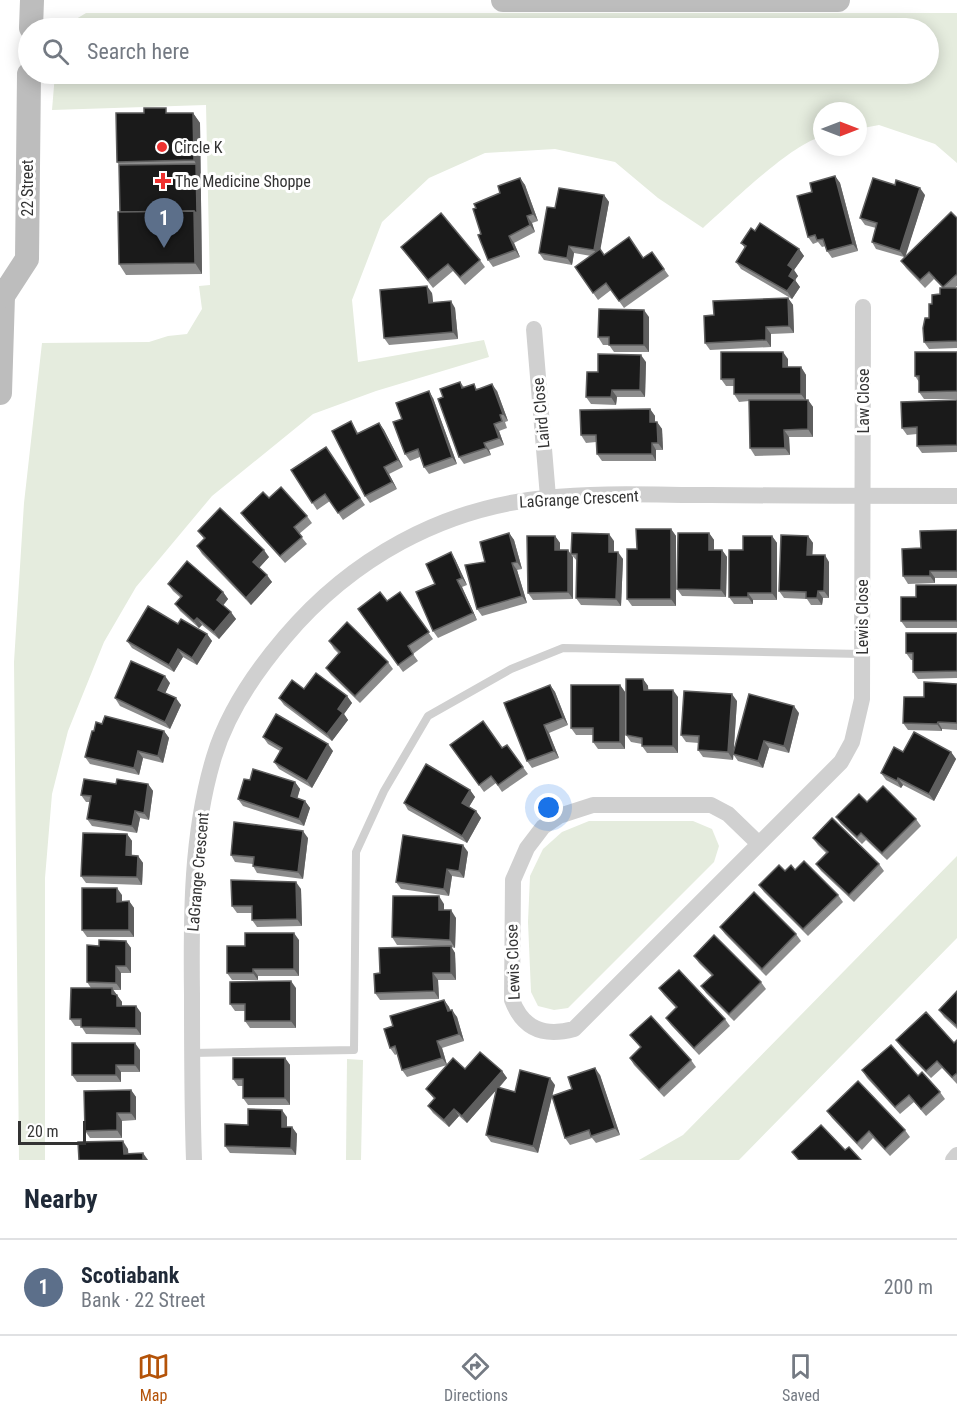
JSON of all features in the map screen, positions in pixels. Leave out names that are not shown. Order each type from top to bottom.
[{"type":"street","points":[[31,18],[32,0]]},
{"type":"street","points":[[503,0],[838,0]]},
{"type":"street","name":"22 Street","points":[[0,393],[2,293],[27,259],[29,84]]},
{"type":"street","name":"Law Close","points":[[863,307],[863,496]]},
{"type":"street","name":"Laird Close","points":[[534,329],[548,497]]},
{"type":"street","name":"Lewis Close","points":[[758,843],[728,814],[711,805],[593,805],[559,816],[543,827],[527,848],[513,880],[512,1000],[517,1013],[534,1030],[548,1032],[574,1029],[841,762],[852,742],[862,699],[863,496]]},
{"type":"street","name":"LaGrange Crescent","points":[[194,1160],[193,908],[197,846],[215,754],[229,721],[271,654],[322,597],[380,553],[455,517],[489,507],[548,497],[957,496]]},
{"type":"street","points":[[952,1160],[957,1155]]},
{"type":"lane","points":[[192,1053],[354,1050],[356,852],[384,791],[428,716],[511,669],[563,648],[862,654]]},
{"type":"shaded area","points":[[86,13],[957,13],[957,163],[935,144],[879,125],[867,127],[867,102],[813,102],[813,140],[778,162],[703,228],[658,198],[615,162],[555,149],[485,153],[429,178],[382,222],[352,300],[358,362],[484,340],[489,357],[376,391],[313,414],[212,496],[136,587],[104,642],[68,731],[52,794],[45,878],[45,1160],[19,1160],[14,662],[24,503],[42,343],[149,342],[168,336],[187,334],[202,309],[199,286],[210,285],[206,105],[52,110],[54,84],[939,84],[939,18],[78,18]]},
{"type":"shaded area","points":[[589,821],[693,821],[712,829],[719,846],[714,862],[568,1008],[554,1010],[538,1006],[531,992],[528,922],[530,876],[543,849],[562,832]]},
{"type":"shaded area","points":[[957,856],[957,938],[739,1160],[639,1160],[683,1135]]},
{"type":"shaded area","points":[[347,1059],[363,1060],[361,1160],[346,1160]]},
{"type":"building","name":"Circle K","points":[[144,108],[166,108],[166,113],[193,113],[194,160],[117,162],[116,113],[144,113]]},
{"type":"building","points":[[196,164],[197,214],[194,211],[120,212],[119,165]]},
{"type":"building","points":[[835,176],[853,244],[827,251],[823,239],[817,240],[815,235],[808,237],[797,196],[812,192],[810,183]]},
{"type":"building","points":[[520,178],[533,214],[527,216],[530,225],[509,236],[515,250],[488,260],[478,235],[481,234],[473,209],[476,208],[474,204],[500,193],[498,186]]},
{"type":"building","points":[[873,178],[895,185],[896,180],[920,188],[900,251],[872,242],[877,223],[860,218]]},
{"type":"building","points":[[559,188],[604,195],[594,250],[569,246],[567,258],[539,253],[547,207],[555,208]]},
{"type":"building","points":[[194,211],[195,263],[119,264],[118,212]]},
{"type":"building","points":[[951,212],[957,218],[957,274],[943,287],[929,272],[920,280],[901,261]]},
{"type":"building","points":[[441,213],[480,260],[460,277],[448,264],[428,280],[401,247]]},
{"type":"building","points":[[760,223],[799,249],[788,265],[793,269],[789,276],[795,280],[787,291],[736,262],[746,246],[741,243],[751,228],[755,231]]},
{"type":"building","points":[[629,237],[643,258],[652,252],[664,269],[619,301],[606,283],[593,293],[575,267],[600,249],[604,255]]},
{"type":"building","points":[[427,286],[429,303],[451,301],[453,332],[384,338],[380,290]]},
{"type":"building","points":[[940,288],[957,288],[957,341],[924,342],[923,328],[925,318],[929,318],[929,304],[932,304],[932,295],[940,294]]},
{"type":"building","points":[[788,298],[789,326],[766,327],[766,340],[705,343],[704,316],[714,315],[713,301]]},
{"type":"building","points":[[599,309],[644,310],[644,345],[609,345],[609,337],[598,337]]},
{"type":"building","points":[[721,352],[783,352],[783,367],[801,367],[801,394],[734,394],[734,379],[721,379]]},
{"type":"building","points":[[915,352],[957,352],[957,391],[919,392],[919,376],[915,376]]},
{"type":"building","points":[[598,354],[641,355],[640,390],[612,390],[611,397],[586,397],[587,372],[598,372]]},
{"type":"building","points":[[460,382],[462,388],[474,384],[476,390],[492,384],[503,414],[500,415],[502,421],[494,424],[499,438],[484,443],[486,448],[459,457],[438,399],[443,397],[440,389]]},
{"type":"building","points":[[429,391],[452,457],[424,467],[418,449],[405,454],[393,422],[402,419],[396,403]]},
{"type":"building","points":[[749,400],[808,400],[808,429],[784,430],[785,448],[750,448]]},
{"type":"building","points":[[957,400],[957,445],[917,446],[917,427],[902,428],[901,402]]},
{"type":"building","points":[[650,409],[650,422],[657,422],[658,443],[652,443],[652,454],[597,454],[596,435],[581,435],[580,410]]},
{"type":"building","points":[[351,421],[357,434],[379,423],[398,460],[384,467],[392,482],[365,496],[332,431]]},
{"type":"building","points":[[326,447],[360,498],[338,513],[325,494],[312,503],[291,470]]},
{"type":"building","points":[[281,487],[307,516],[294,527],[302,537],[280,556],[241,513],[263,492],[269,498]]},
{"type":"building","points":[[220,508],[264,550],[253,562],[267,575],[246,598],[197,546],[205,538],[198,531]]},
{"type":"building","points":[[636,529],[671,529],[671,599],[627,599],[627,549],[637,549]]},
{"type":"building","points":[[957,530],[957,571],[930,571],[930,576],[903,576],[902,549],[921,548],[920,531]]},
{"type":"building","points":[[509,533],[517,562],[512,563],[522,596],[477,609],[465,565],[485,562],[480,542]]},
{"type":"building","points":[[572,533],[609,534],[609,552],[618,552],[616,599],[576,598],[577,554],[571,554]]},
{"type":"building","points":[[678,533],[709,533],[709,550],[722,550],[721,590],[677,589]]},
{"type":"building","points":[[781,535],[808,536],[807,555],[825,555],[824,591],[818,591],[817,598],[806,598],[806,592],[779,591]]},
{"type":"building","points":[[527,536],[555,536],[555,550],[568,550],[568,592],[528,593]]},
{"type":"building","points":[[743,536],[772,536],[772,593],[748,593],[748,597],[729,597],[729,550],[743,550]]},
{"type":"building","points":[[451,552],[462,578],[457,580],[473,613],[433,631],[416,592],[435,584],[426,564]]},
{"type":"building","points":[[187,561],[223,592],[217,600],[231,612],[214,632],[197,618],[194,621],[175,604],[182,596],[168,584]]},
{"type":"building","points":[[916,585],[957,585],[957,621],[901,621],[901,597],[916,597]]},
{"type":"building","points":[[380,592],[387,601],[400,592],[429,632],[408,646],[413,654],[398,665],[358,609]]},
{"type":"building","points":[[148,606],[178,624],[181,619],[207,634],[192,658],[178,649],[169,665],[127,641]]},
{"type":"building","points":[[347,622],[388,662],[355,696],[326,668],[340,652],[329,641]]},
{"type":"building","points":[[906,633],[957,633],[957,671],[913,672],[913,653],[906,653]]},
{"type":"building","points":[[131,661],[165,676],[158,690],[176,698],[165,722],[115,698]]},
{"type":"building","points":[[316,673],[347,696],[338,709],[343,713],[327,734],[279,698],[292,680],[304,689]]},
{"type":"building","points":[[626,679],[643,679],[644,690],[673,690],[673,746],[642,746],[642,738],[626,735]]},
{"type":"building","points":[[924,682],[957,684],[957,723],[903,723],[904,697],[924,697]]},
{"type":"building","points":[[550,685],[563,718],[544,725],[554,751],[527,761],[504,703]]},
{"type":"building","points":[[571,685],[620,685],[620,742],[593,742],[593,728],[571,728]]},
{"type":"building","points":[[684,691],[732,694],[728,752],[698,750],[699,736],[681,735]]},
{"type":"building","points":[[749,694],[794,706],[784,746],[764,741],[758,761],[733,754]]},
{"type":"building","points":[[276,714],[328,744],[307,781],[274,762],[282,748],[263,737]]},
{"type":"building","points":[[105,716],[164,731],[158,756],[138,751],[134,768],[85,757],[96,722],[102,724]]},
{"type":"building","points":[[483,721],[502,748],[507,745],[523,767],[498,785],[491,776],[479,785],[450,745]]},
{"type":"building","points":[[914,732],[951,752],[929,794],[898,778],[897,781],[881,773],[894,747],[903,752]]},
{"type":"building","points":[[426,764],[470,790],[462,803],[476,811],[462,836],[404,803]]},
{"type":"building","points":[[253,769],[295,782],[291,796],[305,801],[299,819],[238,799],[244,779],[250,780]]},
{"type":"building","points":[[84,779],[116,784],[117,779],[148,784],[144,813],[135,811],[132,826],[87,819],[91,796],[81,795]]},
{"type":"building","points":[[883,786],[916,819],[882,853],[861,833],[857,837],[836,817],[859,794],[867,802]]},
{"type":"building","points":[[832,818],[879,864],[849,895],[816,864],[828,852],[813,838]]},
{"type":"building","points":[[234,822],[303,831],[298,872],[253,866],[254,857],[231,855]]},
{"type":"building","points":[[83,833],[127,834],[126,855],[138,856],[137,877],[81,876]]},
{"type":"building","points":[[403,835],[463,845],[459,871],[447,869],[444,889],[396,882]]},
{"type":"building","points":[[804,861],[838,895],[803,929],[759,885],[779,865],[785,871],[791,865],[795,870]]},
{"type":"building","points":[[231,880],[296,882],[297,919],[252,920],[252,906],[232,906]]},
{"type":"building","points":[[82,888],[117,888],[117,902],[129,901],[129,930],[82,930]]},
{"type":"building","points":[[754,892],[796,934],[762,969],[720,927]]},
{"type":"building","points":[[393,896],[439,896],[439,910],[451,910],[450,940],[392,937]]},
{"type":"building","points":[[245,933],[294,933],[294,969],[253,969],[253,973],[227,973],[227,946],[245,946]]},
{"type":"building","points":[[714,935],[761,982],[729,1014],[701,986],[713,975],[694,956]]},
{"type":"building","points":[[99,940],[126,941],[126,966],[116,966],[116,983],[87,982],[87,945],[99,946]]},
{"type":"building","points":[[451,946],[451,973],[433,973],[434,991],[375,993],[374,974],[380,973],[379,948]]},
{"type":"building","points":[[679,970],[725,1019],[694,1048],[666,1018],[677,1007],[659,988]]},
{"type":"building","points":[[291,981],[291,1021],[245,1021],[245,1004],[230,1004],[230,982]]},
{"type":"building","points":[[71,988],[112,988],[112,994],[117,995],[117,1006],[136,1006],[136,1028],[81,1027],[81,1019],[70,1019]]},
{"type":"building","points":[[957,991],[957,1026],[939,1010]]},
{"type":"building","points":[[444,1000],[448,1011],[452,1010],[459,1034],[437,1041],[442,1058],[402,1070],[395,1046],[390,1048],[384,1029],[393,1026],[390,1016]]},
{"type":"building","points":[[926,1012],[954,1043],[957,1040],[957,1073],[952,1077],[937,1061],[926,1071],[896,1040]]},
{"type":"building","points":[[651,1016],[691,1060],[659,1090],[630,1058],[641,1047],[630,1035]]},
{"type":"building","points":[[72,1043],[135,1043],[135,1065],[116,1065],[116,1075],[72,1075]]},
{"type":"building","points":[[891,1045],[918,1076],[922,1072],[940,1092],[921,1109],[909,1095],[895,1107],[862,1070]]},
{"type":"building","points":[[480,1052],[502,1071],[462,1116],[454,1109],[444,1120],[428,1106],[435,1098],[426,1089],[453,1058],[465,1069]]},
{"type":"building","points":[[233,1058],[285,1058],[285,1098],[243,1098],[243,1079],[233,1079]]},
{"type":"building","points":[[595,1068],[615,1128],[591,1136],[589,1130],[565,1138],[552,1096],[572,1089],[568,1077]]},
{"type":"building","points":[[520,1070],[550,1078],[533,1146],[486,1135],[497,1087],[515,1092]]},
{"type":"building","points":[[858,1081],[905,1130],[885,1149],[869,1131],[857,1143],[827,1111]]},
{"type":"building","points":[[131,1090],[131,1113],[117,1113],[117,1130],[85,1131],[84,1091]]},
{"type":"building","points":[[248,1109],[282,1110],[282,1127],[292,1127],[291,1148],[225,1146],[225,1124],[248,1125]]},
{"type":"building","points":[[821,1125],[845,1150],[849,1147],[861,1160],[799,1160],[792,1152]]},
{"type":"building","points":[[123,1141],[124,1154],[143,1153],[143,1160],[79,1160],[78,1142]]},
{"type":"place","name":"Circle K","points":[[162,147]]},
{"type":"place","name":"The Medicine Shoppe","points":[[163,181]]},
{"type":"place","name":"Scotiabank","points":[[164,248]]}]
